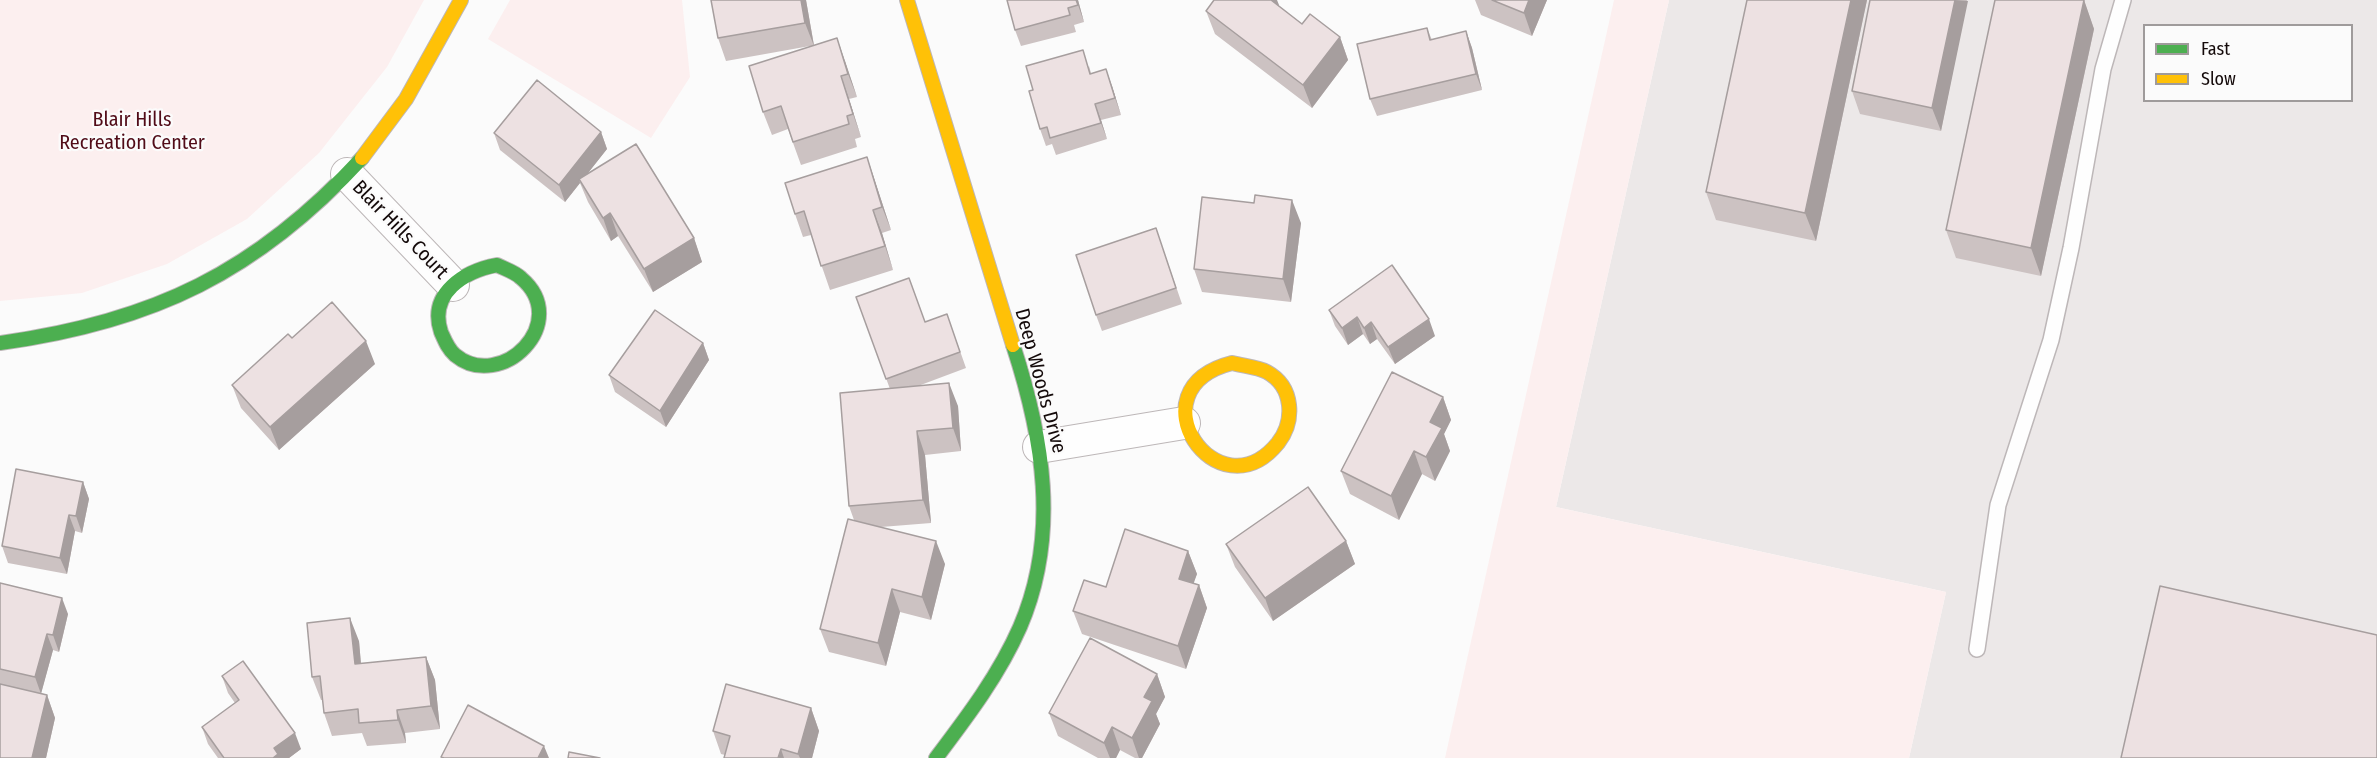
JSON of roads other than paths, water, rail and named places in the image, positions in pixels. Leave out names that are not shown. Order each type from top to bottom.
[{"type":"street","points":[[0,343],[35,340],[115,322],[212,281],[259,253],[305,217],[347,174],[384,131],[402,104],[461,0]]},
{"type":"street","name":"Deep Woods Drive","points":[[907,0],[932,93],[972,212],[1035,423],[1044,478],[1042,527],[1036,579],[1018,631],[988,688],[936,758]]},
{"type":"street","name":"Blair Hills Court","points":[[347,174],[453,285]]},
{"type":"street","name":"Blair Hills Court","points":[[496,265],[516,271],[531,284],[540,302],[540,323],[532,341],[504,364],[484,367],[464,362],[448,349],[440,332],[437,312],[442,296],[453,285],[477,267],[496,265]]},
{"type":"street","points":[[1232,363],[1252,364],[1271,374],[1283,387],[1291,404],[1289,425],[1280,444],[1264,458],[1244,465],[1223,464],[1204,455],[1191,441],[1184,423],[1186,402],[1195,383],[1211,369],[1232,363]]},
{"type":"street","points":[[1039,447],[1184,423]]},
{"type":"lane","points":[[1977,649],[1998,505],[2051,340],[2103,69],[2123,0]]},
{"type":"park label","name":"Blair Hills Recreation Center","points":[[132,132]]}]
